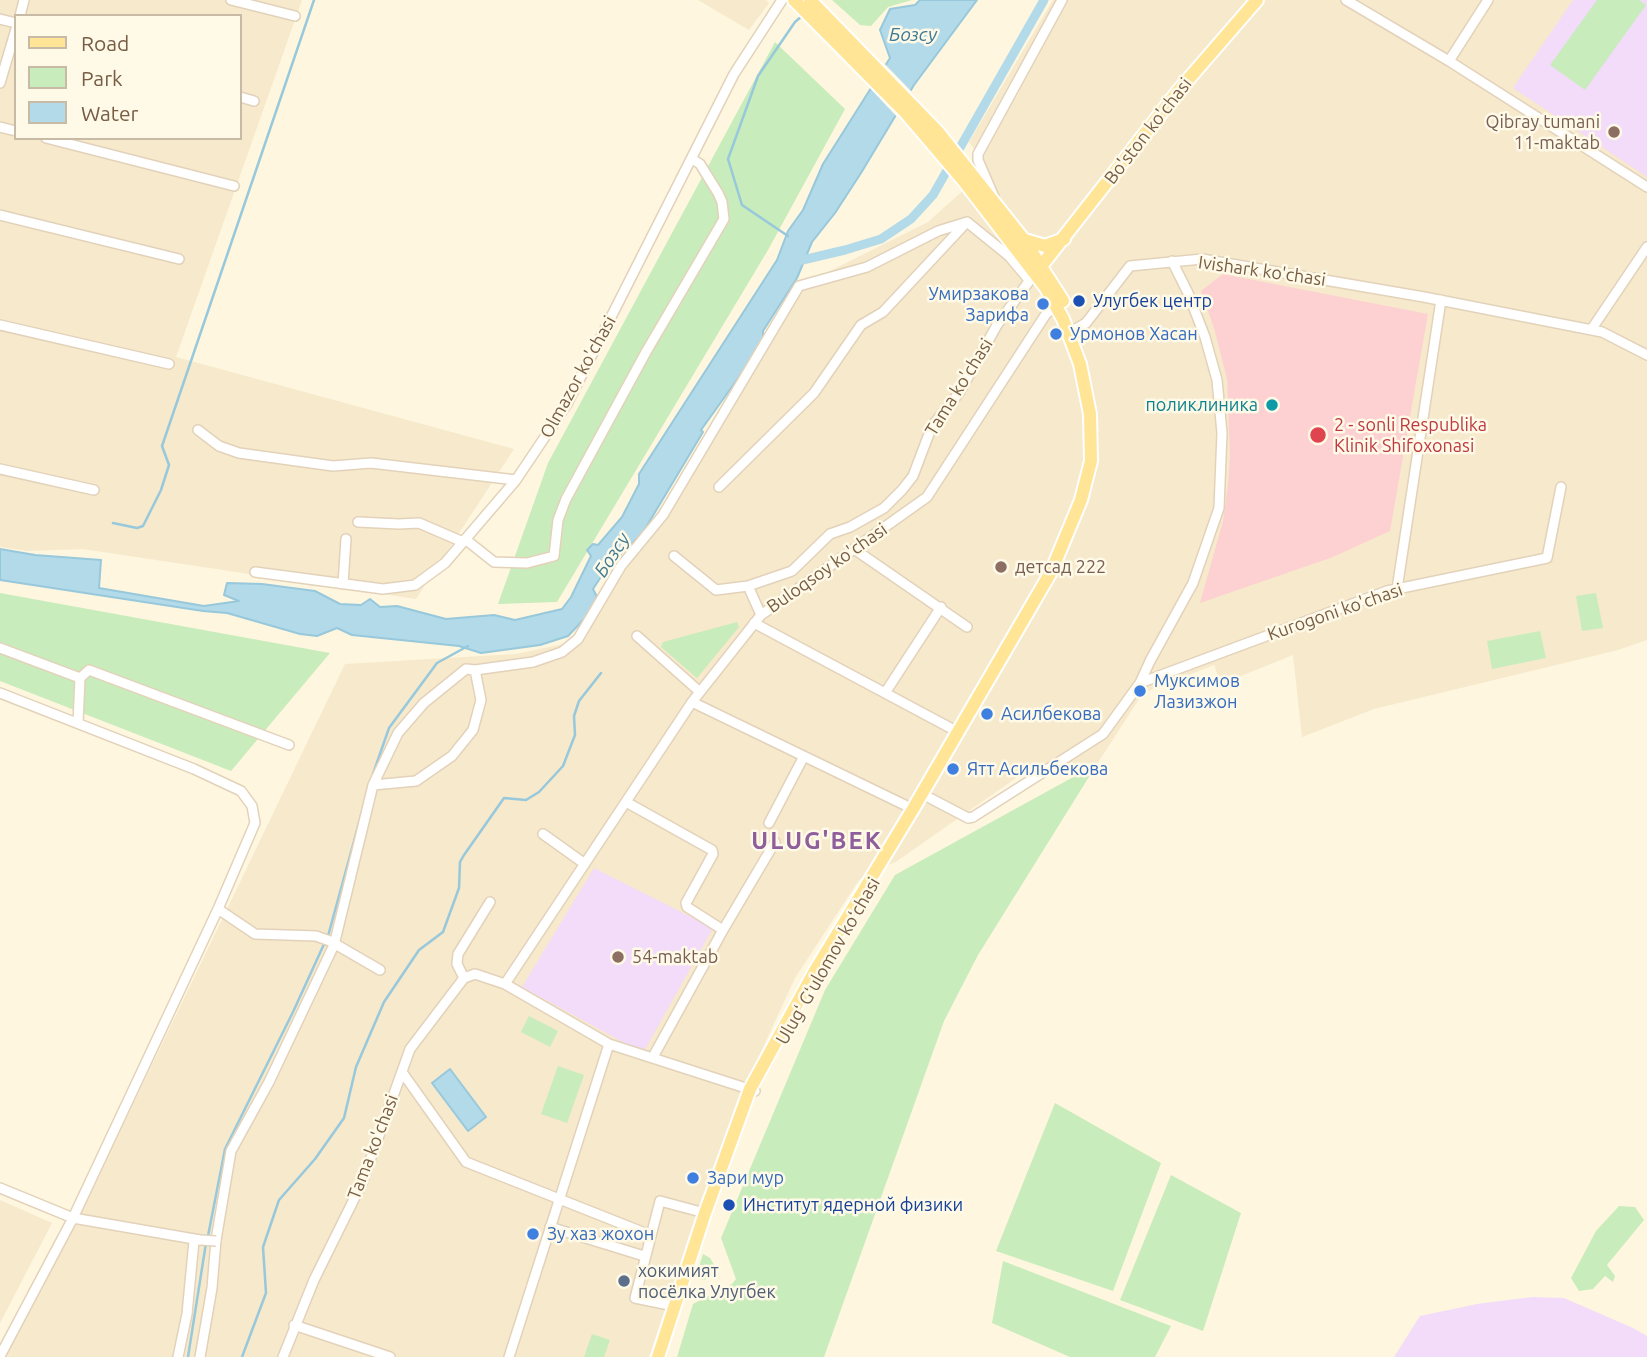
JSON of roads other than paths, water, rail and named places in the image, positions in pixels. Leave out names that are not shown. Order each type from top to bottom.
[{"type":"main road","name":"Bo'ston ko'chasi","points":[[1036,273],[1179,90],[1257,0]]},
{"type":"main road","points":[[804,2],[910,109],[967,176]]},
{"type":"main road","name":"Ulugʻ Gʻulomov koʻchasi","points":[[967,176],[997,204],[1024,240],[1036,273]]},
{"type":"main road","name":"Ulugʻ Gʻulomov koʻchasi","points":[[661,1357],[753,1090],[820,971],[1037,609],[1064,556],[1086,501],[1096,462],[1097,430],[1090,379],[1060,303],[967,176]]},
{"type":"main road","points":[[1024,240],[1045,246],[1064,239]]},
{"type":"main road","name":"Ulugʻ Gʻulomov koʻchasi","points":[[661,1357],[674,1306],[705,1213],[753,1090],[816,969],[1051,572],[1081,500],[1091,461],[1092,430],[1072,331]]},
{"type":"street","points":[[231,0],[295,16]]},
{"type":"street","name":"Olmazor ko'chasi","points":[[255,572],[383,589],[415,585],[445,563],[516,480],[567,404],[734,74],[781,0]]},
{"type":"street","points":[[997,204],[978,160],[978,154],[1062,0]]},
{"type":"street","points":[[1346,0],[1449,61],[1647,187]]},
{"type":"street","points":[[1449,61],[1488,0]]},
{"type":"street","points":[[0,83],[14,42]]},
{"type":"street","points":[[242,98],[254,101]]},
{"type":"street","points":[[54,140],[234,186]]},
{"type":"street","points":[[358,522],[419,523],[464,540],[494,562],[527,563],[554,556],[558,520],[566,499],[646,352],[724,219],[718,193],[700,164],[692,159]]},
{"type":"street","points":[[0,215],[179,259]]},
{"type":"street","points":[[967,222],[1009,257],[1036,273]]},
{"type":"street","points":[[719,487],[814,393],[861,325],[883,312],[967,222]]},
{"type":"street","points":[[200,1357],[231,1151],[269,1082],[332,943],[373,785],[398,733],[424,703],[467,669],[533,662],[562,652],[578,639],[621,566],[663,515],[799,286],[867,267],[938,231],[967,222]]},
{"type":"street","points":[[1591,330],[1647,247]]},
{"type":"street","name":"Ivishark ko'chasi","points":[[1072,331],[1086,323],[1130,266],[1202,259],[1441,300],[1602,332],[1647,355]]},
{"type":"street","points":[[926,796],[968,818],[974,817],[1103,734],[1140,684],[1193,583],[1219,508],[1222,433],[1216,380],[1205,337],[1172,261]]},
{"type":"street","name":"Tama ko'chasi","points":[[674,556],[716,590],[748,586],[792,571],[830,534],[871,517],[902,491],[913,475],[932,426],[959,393],[997,325],[1036,273]]},
{"type":"street","points":[[1397,589],[1441,300]]},
{"type":"street","name":"Buloqsoy ko'chasi","points":[[505,984],[692,702],[757,619],[927,497],[1046,314],[1060,303]]},
{"type":"street","points":[[0,325],[169,364]]},
{"type":"street","points":[[198,430],[219,446],[239,453],[333,466],[371,463],[516,480]]},
{"type":"street","points":[[0,469],[94,490]]},
{"type":"street","name":"Kurogoni ko'chasi","points":[[1140,684],[1397,589],[1547,558],[1560,487]]},
{"type":"street","points":[[343,584],[346,539]]},
{"type":"street","points":[[855,549],[967,627]]},
{"type":"street","points":[[748,586],[757,619],[958,732]]},
{"type":"street","points":[[886,693],[941,607]]},
{"type":"street","points":[[637,636],[700,692]]},
{"type":"street","points":[[0,648],[79,678]]},
{"type":"street","points":[[79,678],[89,670],[289,745]]},
{"type":"street","points":[[373,785],[416,781],[452,757],[473,730],[481,700],[475,670]]},
{"type":"street","points":[[78,723],[79,678]]},
{"type":"street","points":[[0,693],[194,769],[241,791],[252,806],[255,823],[218,909],[73,1217],[0,1356]]},
{"type":"street","points":[[692,702],[913,809]]},
{"type":"street","points":[[769,823],[803,758]]},
{"type":"street","points":[[626,802],[712,850],[713,854],[686,903],[687,907],[723,930]]},
{"type":"street","points":[[543,834],[585,864]]},
{"type":"street","points":[[653,1057],[775,842]]},
{"type":"street","points":[[490,902],[458,954],[457,964],[464,978],[475,974],[505,984],[609,1044],[753,1090]]},
{"type":"street","points":[[218,909],[255,934],[316,936],[380,970]]},
{"type":"street","name":"Tama ko'chasi","points":[[283,1357],[314,1280],[362,1183],[410,1049],[464,978]]},
{"type":"street","points":[[509,1357],[609,1044]]},
{"type":"street","points":[[402,1072],[466,1162],[650,1235]]},
{"type":"street","points":[[0,1188],[73,1217],[197,1240],[216,1241]]},
{"type":"street","points":[[674,1306],[635,1298],[660,1201],[705,1213]]},
{"type":"street","points":[[550,1227],[644,1256]]},
{"type":"street","points":[[178,1357],[197,1240]]},
{"type":"street","points":[[294,1325],[384,1356]]},
{"type":"water","name":"Бозсу","points":[[920,0],[977,0],[914,85],[861,173],[812,242],[797,278],[763,331],[763,339],[749,363],[701,430],[703,432],[642,534],[608,566],[593,589],[597,597],[587,616],[568,636],[540,645],[481,653],[459,646],[352,635],[337,628],[317,636],[300,634],[227,613],[0,580],[0,549],[35,555],[101,560],[99,588],[204,606],[239,601],[224,595],[227,583],[262,584],[315,591],[340,604],[361,605],[370,599],[380,607],[397,606],[446,619],[494,615],[515,620],[562,609],[571,597],[591,556],[587,550],[593,544],[598,545],[622,517],[639,484],[639,474],[777,260],[788,231],[803,210],[823,164],[890,58],[880,30],[890,9],[915,5]]},
{"type":"water","points":[[450,1069],[486,1117],[468,1131],[432,1083]]},
{"type":"waterway","points":[[113,523],[137,528],[143,526],[161,490],[169,465],[162,446],[314,0]]},
{"type":"waterway","points":[[794,262],[881,239],[911,219],[933,195],[1044,0]]},
{"type":"waterway","points":[[788,236],[742,205],[728,159],[758,76],[802,16]]},
{"type":"waterway","points":[[373,774],[389,728],[437,663],[468,646]]},
{"type":"waterway","points":[[242,1357],[266,1293],[263,1247],[279,1200],[315,1159],[344,1118],[356,1067],[384,1002],[419,950],[443,932],[459,888],[460,862],[464,855],[504,798],[526,800],[539,792],[563,766],[575,735],[574,716],[579,701],[601,673]]},
{"type":"waterway","points":[[328,936],[365,801]]},
{"type":"waterway","points":[[208,1236],[225,1149],[325,942]]},
{"type":"waterway","points":[[188,1357],[206,1243]]},
{"type":"place","name":"Qibray tumani 11-maktab","points":[[1614,132]]},
{"type":"place","name":"Улугбек центр","points":[[1079,301]]},
{"type":"place","name":"Умирзакова Зарифа","points":[[1043,304]]},
{"type":"place","name":"Урмонов Хасан","points":[[1056,334]]},
{"type":"place","name":"поликлиника","points":[[1272,405]]},
{"type":"place","name":"2 - sonli Respublika Klinik Shifoxonasi","points":[[1318,435]]},
{"type":"place","name":"детсад 222","points":[[1001,567]]},
{"type":"place","name":"Муксимов Лазизжон","points":[[1140,691]]},
{"type":"place","name":"Асилбекова","points":[[987,714]]},
{"type":"place","name":"Ятт Асильбекова","points":[[953,769]]},
{"type":"place","name":"54-maktab","points":[[618,957]]},
{"type":"place","name":"Зари мур","points":[[693,1178]]},
{"type":"place","name":"Институт ядерной физики","points":[[729,1205]]},
{"type":"place","name":"Зу хаз жохон","points":[[533,1234]]},
{"type":"place","name":"хокимият посёлка Улугбек","points":[[624,1281]]},
{"type":"district","name":"ULUG'BEK","points":[[817,841]]}]
